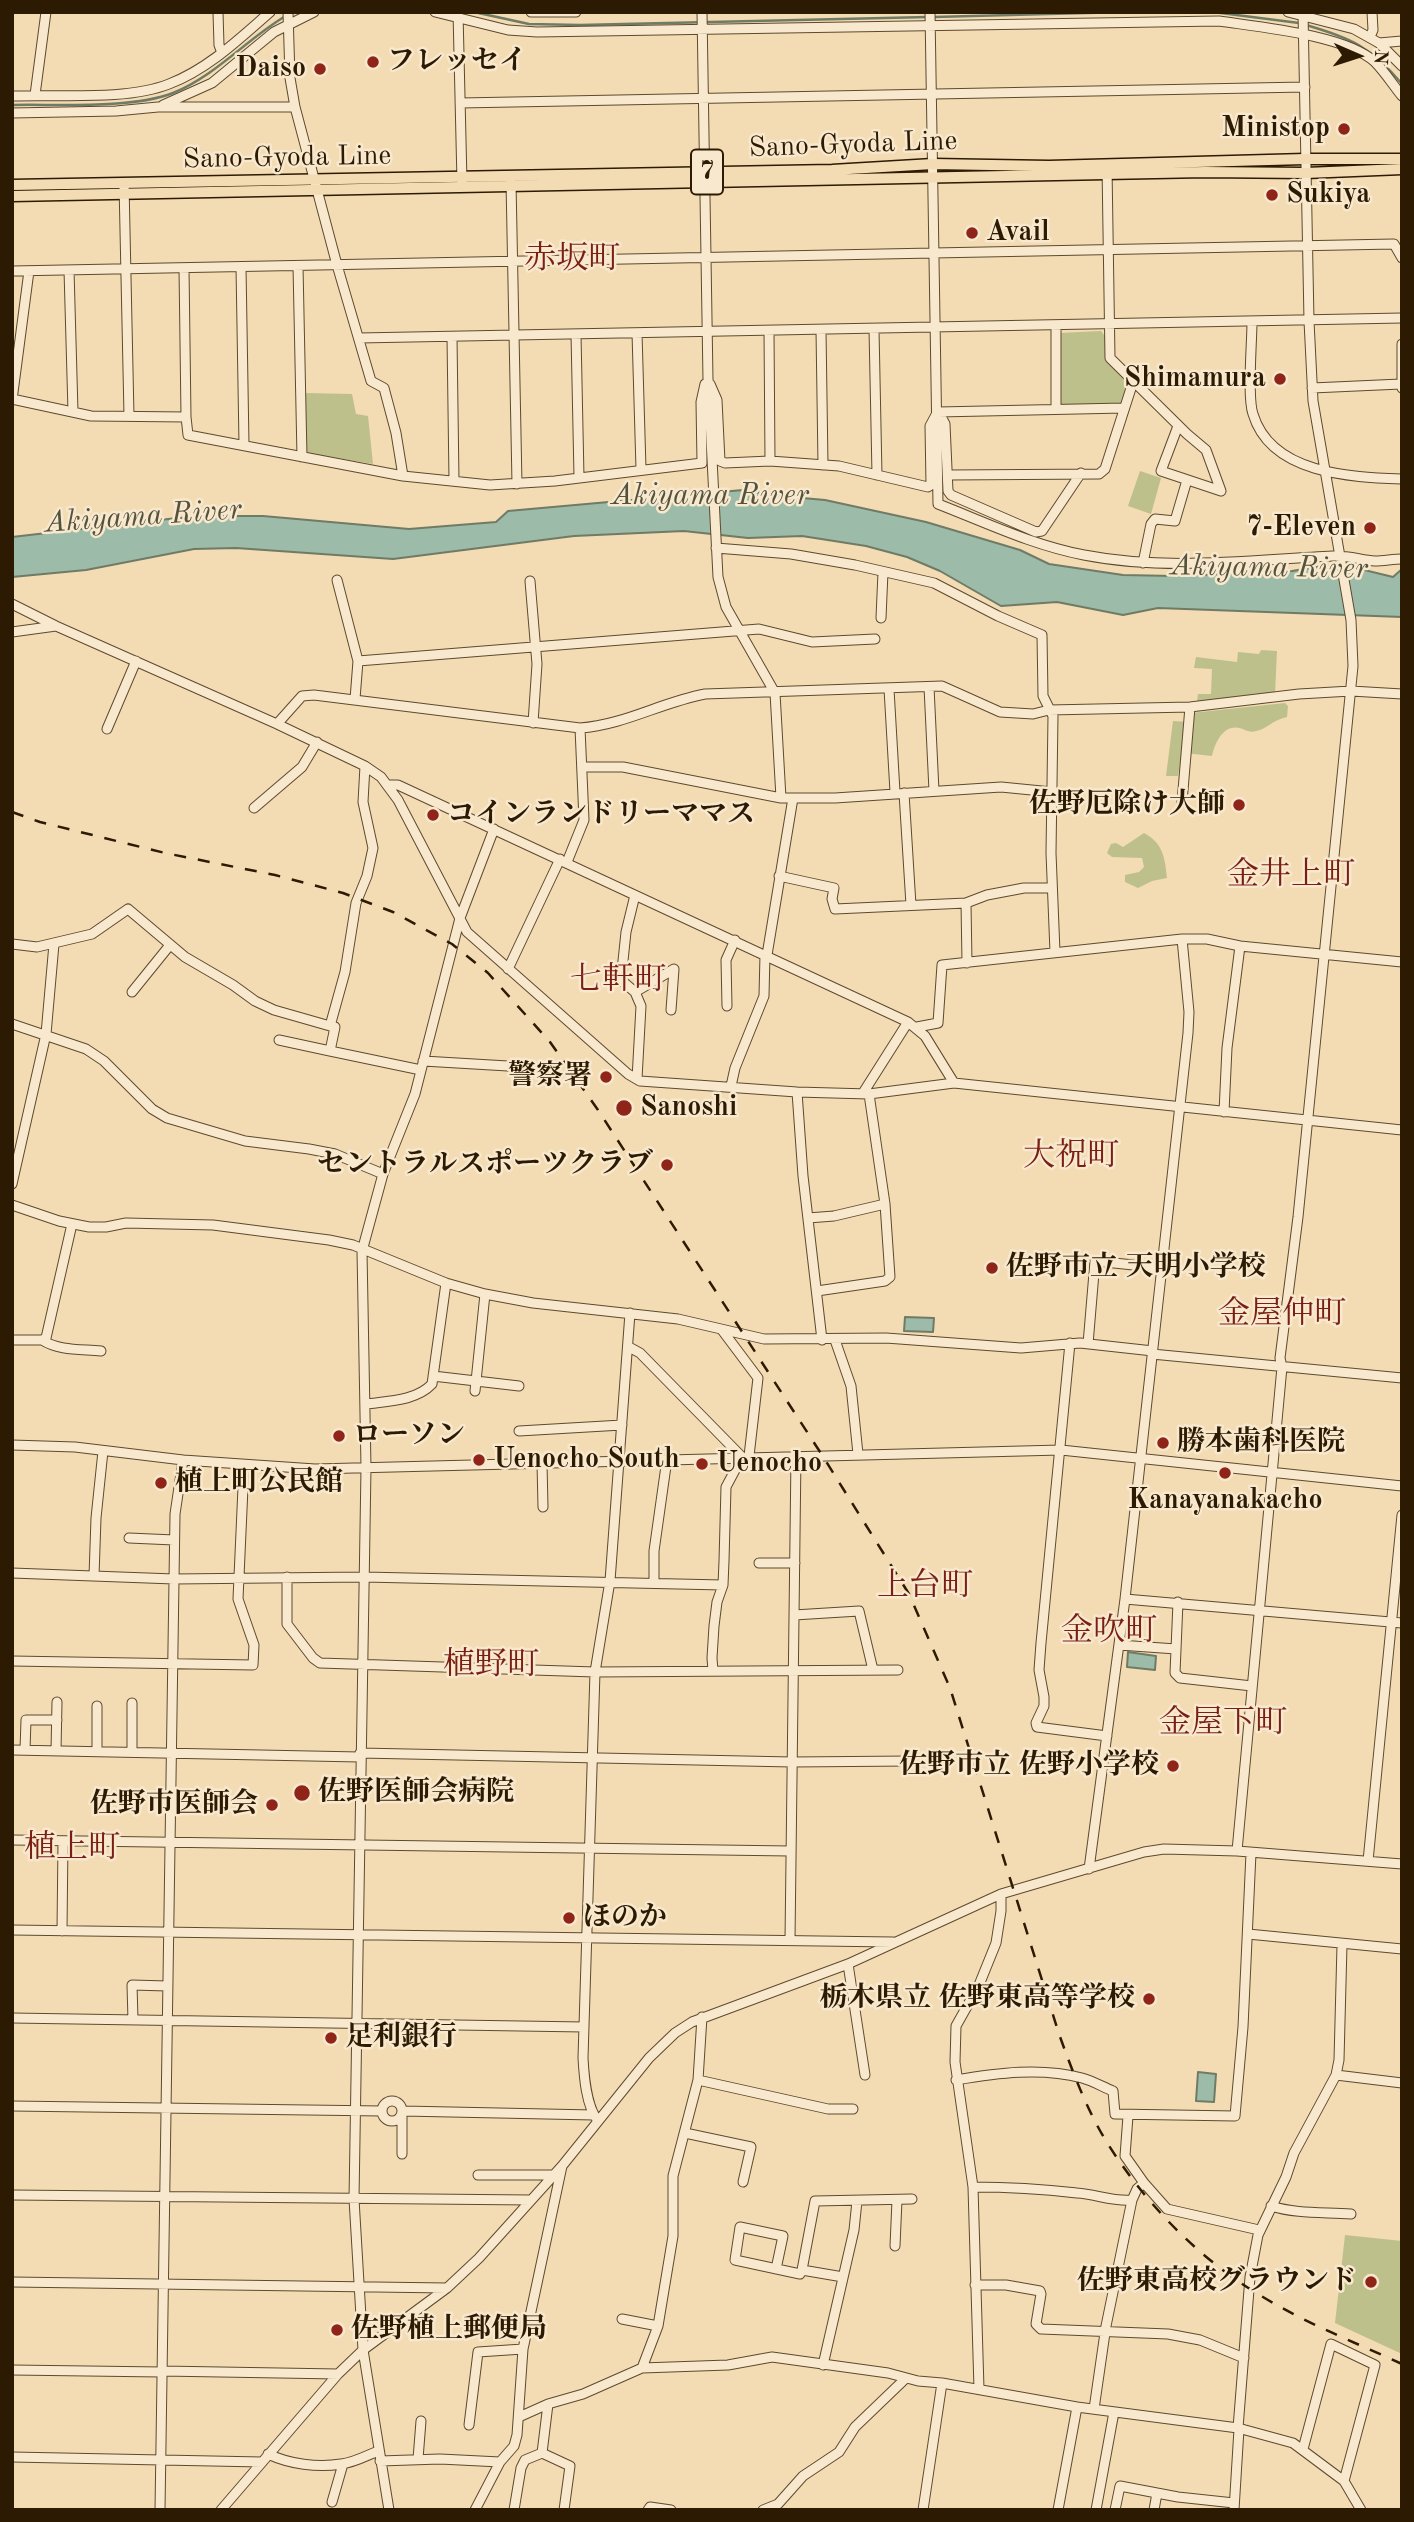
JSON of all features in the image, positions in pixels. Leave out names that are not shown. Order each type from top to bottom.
[{"type":"main road","name":"Sano-Gyoda Line","points":[[12,196],[313,179],[462,182],[704,177],[933,177],[1305,159],[1402,159]]},
{"type":"main road","name":"Sano-Gyoda Line","points":[[704,177],[933,164],[1306,173],[1402,169]]},
{"type":"main road","name":"Sano-Gyoda Line","points":[[12,185],[317,191],[462,182]]},
{"type":"street","points":[[36,95],[46,12]]},
{"type":"street","points":[[218,12],[219,45],[222,53]]},
{"type":"street","points":[[12,96],[143,91],[183,78],[222,53],[270,12]]},
{"type":"street","points":[[158,107],[212,83],[288,19],[314,12]]},
{"type":"street","points":[[435,12],[458,15],[508,30],[537,32],[1150,20],[1219,21],[1304,34],[1340,44],[1375,62],[1402,96]]},
{"type":"street","points":[[531,12],[576,12]]},
{"type":"street","points":[[930,12],[938,504],[1040,544],[1084,555],[1143,563],[1402,559]]},
{"type":"street","points":[[1288,12],[1354,29],[1375,40],[1402,66]]},
{"type":"street","points":[[1372,12],[1375,40]]},
{"type":"street","points":[[702,14],[708,380],[719,590],[739,632],[775,693],[781,797]]},
{"type":"street","points":[[458,15],[462,182]]},
{"type":"street","points":[[1237,1851],[1282,1367],[1280,1358],[1352,691],[1351,620],[1312,388],[1303,15]]},
{"type":"street","points":[[288,19],[290,78],[313,179],[371,381],[384,388],[396,433],[403,476]]},
{"type":"street","points":[[1375,40],[1402,41]]},
{"type":"street","points":[[460,103],[1305,87]]},
{"type":"street","points":[[12,113],[116,111],[158,107],[295,107]]},
{"type":"street","points":[[1107,170],[1110,358],[1206,450],[1221,491],[1161,471],[1178,426]]},
{"type":"street","points":[[511,181],[517,484]]},
{"type":"street","points":[[124,189],[129,416]]},
{"type":"street","points":[[12,271],[1394,244],[1402,258]]},
{"type":"street","points":[[298,266],[302,457]]},
{"type":"street","points":[[241,267],[244,445]]},
{"type":"street","points":[[184,268],[188,435],[403,476],[490,485],[517,484],[702,463],[701,402],[708,380]]},
{"type":"street","points":[[69,270],[72,412]]},
{"type":"street","points":[[29,271],[12,399],[91,416],[186,417]]},
{"type":"street","points":[[359,338],[1402,318]]},
{"type":"street","points":[[1252,322],[1252,412],[1268,444],[1324,471],[1352,477],[1402,479]]},
{"type":"street","points":[[1056,326],[1056,409]]},
{"type":"street","points":[[874,329],[877,475]]},
{"type":"street","points":[[821,330],[824,465]]},
{"type":"street","points":[[769,331],[770,461]]},
{"type":"street","points":[[637,333],[641,469]]},
{"type":"street","points":[[576,334],[579,477]]},
{"type":"street","points":[[452,337],[454,481]]},
{"type":"street","points":[[1402,344],[1402,389]]},
{"type":"street","points":[[708,380],[717,400],[720,461],[824,465],[877,475],[924,488],[931,485],[930,426],[938,412]]},
{"type":"street","points":[[947,475],[1099,474],[1105,469],[1133,382]]},
{"type":"street","points":[[1312,388],[1401,384]]},
{"type":"street","points":[[938,412],[1124,408]]},
{"type":"street","points":[[938,412],[945,424],[948,491],[951,495],[1036,532],[1042,531],[1081,473]]},
{"type":"street","points":[[1143,563],[1151,524],[1155,519],[1175,521],[1188,480]]},
{"type":"street","points":[[716,546],[791,554],[934,583],[1042,635],[1043,696],[1053,716],[1052,888],[1055,952]]},
{"type":"street","points":[[881,618],[883,572]]},
{"type":"street","points":[[337,580],[358,661],[355,699]]},
{"type":"street","points":[[530,581],[537,677],[533,723]]},
{"type":"street","points":[[12,604],[277,724],[365,766],[381,777],[389,785],[467,932],[637,1079],[797,1092],[866,1093],[954,1083],[1402,1130]]},
{"type":"street","points":[[12,632],[56,626]]},
{"type":"street","points":[[358,661],[759,629],[812,642],[874,639]]},
{"type":"street","points":[[107,729],[136,661]]},
{"type":"street","points":[[277,724],[302,696],[355,699],[580,728],[617,723],[683,698],[705,694],[942,686],[1000,712],[1015,715],[1049,710],[1190,707],[1299,694],[1352,691],[1402,694]]},
{"type":"street","points":[[929,687],[934,791]]},
{"type":"street","points":[[889,689],[911,905]]},
{"type":"street","points":[[1182,802],[1190,707]]},
{"type":"street","points":[[508,970],[584,824],[580,728]]},
{"type":"street","points":[[254,808],[302,767],[317,743]]},
{"type":"street","points":[[330,1026],[345,972],[356,903],[367,876],[373,848],[363,802],[365,766]]},
{"type":"street","points":[[582,767],[623,767],[793,798],[1001,787],[1052,792]]},
{"type":"street","points":[[389,785],[398,785],[564,860],[913,1025],[925,1036],[954,1083]]},
{"type":"street","points":[[731,1086],[735,1068],[764,996],[766,954],[793,798]]},
{"type":"street","points":[[389,2510],[363,2350],[357,2285],[354,2199],[366,1468],[362,1251],[383,1174],[415,1094],[460,918],[494,829]]},
{"type":"street","points":[[779,876],[834,888],[832,899],[835,909],[967,903],[987,895],[1024,888],[1052,888]]},
{"type":"street","points":[[635,895],[626,932],[621,981],[635,992],[641,1006],[637,1079]]},
{"type":"street","points":[[967,903],[967,963]]},
{"type":"street","points":[[12,944],[28,947],[54,944],[92,934],[128,909],[170,945],[261,1005],[335,1027],[330,1051]]},
{"type":"street","points":[[913,1025],[938,1023],[942,965],[1182,939],[1207,939],[1240,946],[1402,962]]},
{"type":"street","points":[[1089,1869],[1125,1599],[1189,1012],[1182,939]]},
{"type":"street","points":[[727,1006],[726,960],[735,940]]},
{"type":"street","points":[[12,1184],[46,1034],[54,944]]},
{"type":"street","points":[[132,992],[170,945]]},
{"type":"street","points":[[1224,1112],[1227,1048],[1240,946]]},
{"type":"street","points":[[635,992],[674,968],[671,1010]]},
{"type":"street","points":[[12,1024],[86,1049],[104,1061],[152,1109],[167,1118],[245,1141],[335,1154],[383,1174]]},
{"type":"street","points":[[817,1291],[888,1280],[889,1249],[885,1205],[866,1093],[913,1025]]},
{"type":"street","points":[[278,1040],[422,1065],[508,1066],[537,1070]]},
{"type":"street","points":[[797,1092],[822,1340]]},
{"type":"street","points":[[12,1205],[72,1224],[100,1227],[126,1223],[214,1225],[329,1240],[353,1245],[362,1251],[446,1283],[485,1294],[533,1303],[678,1319],[764,1339],[886,1338],[1021,1348],[1088,1344],[1402,1378]]},
{"type":"street","points":[[808,1218],[834,1216],[885,1205]]},
{"type":"street","points":[[42,1340],[46,1338],[72,1224]]},
{"type":"street","points":[[1088,1344],[1095,1261],[1161,1268]]},
{"type":"street","points":[[366,1405],[412,1397],[432,1384],[446,1283]]},
{"type":"street","points":[[475,1391],[485,1294]]},
{"type":"street","points":[[596,2118],[584,2069],[595,1672],[610,1581],[630,1313]]},
{"type":"street","points":[[713,1671],[716,1614],[723,1585],[726,1487],[745,1457],[758,1378],[722,1330]]},
{"type":"street","points":[[12,1340],[42,1340],[61,1348],[101,1351]]},
{"type":"street","points":[[835,1340],[850,1386],[858,1454]]},
{"type":"street","points":[[1070,1343],[1062,1450],[1039,1670],[1044,1706],[1035,1723],[1037,1727],[1107,1736]]},
{"type":"street","points":[[628,1347],[640,1353],[745,1457]]},
{"type":"street","points":[[433,1376],[519,1386]]},
{"type":"street","points":[[519,1431],[622,1425]]},
{"type":"street","points":[[12,1445],[315,1469],[1062,1450],[1402,1486]]},
{"type":"street","points":[[94,1576],[96,1518],[103,1451]]},
{"type":"street","points":[[790,1940],[796,1455]]},
{"type":"street","points":[[654,1583],[654,1551],[667,1459]]},
{"type":"street","points":[[160,2510],[174,1540],[183,1460]]},
{"type":"street","points":[[542,1463],[543,1507]]},
{"type":"street","points":[[12,1661],[253,1665],[254,1645],[238,1599],[237,1578],[244,1465]]},
{"type":"street","points":[[1368,1861],[1397,1622],[1402,1515]]},
{"type":"street","points":[[130,1538],[174,1540]]},
{"type":"street","points":[[759,1563],[795,1563]]},
{"type":"street","points":[[12,1573],[174,1579],[364,1577],[723,1585]]},
{"type":"street","points":[[287,1577],[287,1624],[313,1658],[320,1663],[595,1672],[898,1670]]},
{"type":"street","points":[[1125,1599],[1397,1622]]},
{"type":"street","points":[[1178,1602],[1175,1673],[1180,1678],[1252,1686]]},
{"type":"street","points":[[794,1615],[859,1612],[873,1670]]},
{"type":"street","points":[[1119,1646],[1176,1649]]},
{"type":"street","points":[[56,1751],[57,1702]]},
{"type":"street","points":[[132,1703],[132,1751]]},
{"type":"street","points":[[97,1706],[97,1751]]},
{"type":"street","points":[[26,1750],[26,1720],[57,1720]]},
{"type":"street","points":[[12,1750],[792,1762],[910,1761]]},
{"type":"street","points":[[12,1840],[790,1851]]},
{"type":"street","points":[[62,1931],[63,1841]]},
{"type":"street","points":[[221,2510],[338,2374],[363,2350],[447,2288],[479,2258],[562,2166],[596,2118],[649,2058],[675,2033],[702,2017],[848,1964],[1001,1894],[1144,1852],[1164,1849],[1237,1851],[1402,1864]]},
{"type":"street","points":[[956,2080],[995,2073],[1055,2073],[1081,2078],[1113,2091],[1115,2114],[1235,2116],[1243,2027],[1251,1853]]},
{"type":"street","points":[[979,2389],[973,2187],[956,2080],[956,2026],[990,1962],[1002,1911],[1001,1894]]},
{"type":"street","points":[[12,1930],[898,1942]]},
{"type":"street","points":[[1248,1934],[1402,1950]]},
{"type":"street","points":[[1115,2510],[1120,2486],[1234,2506],[1250,2277],[1259,2230],[1286,2176],[1294,2153],[1336,2075],[1339,2060],[1342,1945]]},
{"type":"street","points":[[848,1964],[865,2075]]},
{"type":"street","points":[[133,2020],[132,1985],[167,1986]]},
{"type":"street","points":[[642,2368],[658,2326],[673,2236],[673,2176],[698,2080],[702,2017]]},
{"type":"street","points":[[12,2018],[584,2027]]},
{"type":"street","points":[[1336,2075],[1402,2083]]},
{"type":"street","points":[[698,2080],[828,2109],[853,2109]]},
{"type":"street","points":[[402,2113],[396,2121],[388,2121],[382,2111],[385,2103],[391,2100],[399,2103],[402,2113],[402,2154]]},
{"type":"street","points":[[12,2106],[382,2111]]},
{"type":"street","points":[[402,2113],[596,2118]]},
{"type":"street","points":[[1128,2116],[1125,2157],[1167,2209],[1259,2230]]},
{"type":"street","points":[[685,2133],[751,2147],[743,2182]]},
{"type":"street","points":[[475,2510],[500,2462],[514,2446],[519,2417],[523,2349],[562,2166]]},
{"type":"street","points":[[478,2175],[554,2175]]},
{"type":"street","points":[[1094,2409],[1105,2332],[1132,2200],[1144,2183]]},
{"type":"street","points":[[973,2187],[1025,2187],[1132,2200]]},
{"type":"street","points":[[12,2195],[530,2200]]},
{"type":"street","points":[[776,2269],[783,2236],[740,2227],[735,2260],[800,2274],[816,2201],[912,2199]]},
{"type":"street","points":[[895,2246],[898,2200]]},
{"type":"street","points":[[823,2365],[854,2230],[857,2201]]},
{"type":"street","points":[[1271,2207],[1289,2212],[1351,2214]]},
{"type":"street","points":[[802,2270],[843,2277]]},
{"type":"street","points":[[12,2282],[447,2288]]},
{"type":"street","points":[[975,2285],[1006,2285],[1040,2291],[1036,2324],[1041,2329],[1188,2336],[1244,2358]]},
{"type":"street","points":[[622,2319],[658,2326]]},
{"type":"street","points":[[1303,2449],[1331,2344],[1375,2365],[1344,2481]]},
{"type":"street","points":[[469,2425],[478,2352],[523,2349]]},
{"type":"street","points":[[519,2417],[548,2404],[583,2394],[642,2368],[728,2365],[772,2357],[888,2373],[1077,2407],[1239,2428],[1293,2443],[1303,2449],[1344,2481],[1361,2510]]},
{"type":"street","points":[[12,2370],[338,2374]]},
{"type":"street","points":[[763,2510],[782,2505],[803,2476],[839,2452],[855,2427],[906,2378]]},
{"type":"street","points":[[923,2510],[942,2383]]},
{"type":"street","points":[[542,2453],[548,2404]]},
{"type":"street","points":[[1058,2510],[1077,2407]]},
{"type":"street","points":[[1096,2510],[1114,2412]]},
{"type":"street","points":[[418,2459],[421,2421]]},
{"type":"street","points":[[514,2510],[521,2468],[525,2460],[542,2453],[570,2466],[565,2510]]},
{"type":"street","points":[[12,2457],[265,2458],[321,2465],[342,2464],[379,2456],[500,2462]]},
{"type":"street","points":[[332,2502],[342,2464]]},
{"type":"street","points":[[1154,2510],[1157,2493]]},
{"type":"street","points":[[648,2510],[650,2507],[671,2510]]},
{"type":"green space","points":[[1101,331],[1109,341],[1110,358],[1125,378],[1121,403],[1058,405],[1059,333]]},
{"type":"green space","points":[[304,393],[352,394],[356,414],[368,416],[373,464],[306,453]]},
{"type":"green space","points":[[1140,471],[1161,478],[1151,514],[1128,506]]},
{"type":"green space","points":[[1261,650],[1277,651],[1275,694],[1197,702],[1198,694],[1211,694],[1212,669],[1194,668],[1196,657],[1237,662],[1238,652],[1259,654]]},
{"type":"green space","points":[[1285,703],[1288,706],[1287,717],[1254,732],[1240,728],[1229,729],[1218,740],[1212,756],[1185,753],[1181,757],[1178,776],[1166,776],[1173,721],[1190,722],[1191,713]]},
{"type":"green space","points":[[1144,833],[1159,846],[1167,878],[1138,888],[1125,882],[1125,875],[1139,872],[1144,867],[1142,858],[1112,857],[1107,853],[1111,844],[1116,843],[1123,847]]},
{"type":"green space","name":"佐野東高校グラウンド","points":[[1345,2235],[1402,2241],[1402,2354],[1335,2323]]},
{"type":"water","name":"Akiyama River","points":[[743,490],[825,500],[926,522],[1020,550],[1049,564],[1123,575],[1174,576],[1292,571],[1322,566],[1352,567],[1393,577],[1402,569],[1402,617],[1158,608],[1123,615],[1057,602],[1001,606],[940,571],[907,557],[866,546],[802,536],[748,538],[684,531],[574,536],[393,559],[236,548],[194,549],[86,570],[12,577],[12,537],[177,518],[224,516],[263,516],[409,529],[496,522],[508,511]]},
{"type":"water","points":[[905,1317],[934,1318],[933,1332],[904,1331]]},
{"type":"water","points":[[1128,1652],[1156,1656],[1155,1670],[1127,1667]]},
{"type":"water","points":[[1198,2072],[1216,2074],[1214,2102],[1196,2101]]},
{"type":"waterway","points":[[474,12],[529,24],[580,25],[928,17]]},
{"type":"waterway","points":[[934,17],[1125,12]]},
{"type":"waterway","points":[[1213,12],[1299,23]]},
{"type":"waterway","points":[[12,105],[116,104],[173,93],[217,68],[284,17]]},
{"type":"waterway","points":[[1306,25],[1336,34],[1370,52],[1402,84]]},
{"type":"railway","points":[[12,812],[40,822],[165,853],[275,875],[343,893],[393,912],[452,944],[488,973],[550,1042],[598,1110],[909,1594],[950,1688],[1059,2034],[1074,2075],[1106,2141],[1155,2206],[1214,2263],[1258,2294],[1293,2314],[1402,2364]]},
{"type":"place","name":"フレッセイ","points":[[373,62]]},
{"type":"place","name":"Daiso","points":[[320,69]]},
{"type":"place","name":"Ministop","points":[[1344,129]]},
{"type":"place","name":"Sukiya","points":[[1272,195]]},
{"type":"place","name":"Avail","points":[[972,233]]},
{"type":"place","name":"Shimamura","points":[[1280,379]]},
{"type":"place","name":"7-Eleven","points":[[1370,528]]},
{"type":"place","name":"佐野厄除け大師","points":[[1239,805]]},
{"type":"place","name":"コインランドリーママス","points":[[433,815]]},
{"type":"place","name":"警察署","points":[[606,1077]]},
{"type":"place","name":"Sanoshi","points":[[624,1108]]},
{"type":"place","name":"セントラルスポーツクラブ","points":[[667,1165]]},
{"type":"place","name":"佐野市立 天明小学校","points":[[992,1268]]},
{"type":"place","name":"ローソン","points":[[339,1436]]},
{"type":"place","name":"勝本歯科医院","points":[[1163,1443]]},
{"type":"place","name":"Uenocho South","points":[[479,1460]]},
{"type":"place","name":"Uenocho","points":[[702,1464]]},
{"type":"place","name":"Kanayanakacho","points":[[1225,1473]]},
{"type":"place","name":"植上町公民館","points":[[161,1483]]},
{"type":"place","name":"佐野市立 佐野小学校","points":[[1173,1766]]},
{"type":"place","name":"佐野医師会病院","points":[[302,1793]]},
{"type":"place","name":"佐野市医師会","points":[[272,1805]]},
{"type":"place","name":"ほのか","points":[[569,1918]]},
{"type":"place","name":"栃木県立 佐野東高等学校","points":[[1149,1999]]},
{"type":"place","name":"足利銀行","points":[[331,2038]]},
{"type":"place","name":"佐野東高校グラウンド","points":[[1371,2282]]},
{"type":"place","name":"佐野植上郵便局","points":[[337,2330]]},
{"type":"district","name":"赤坂町","points":[[572,260]]},
{"type":"district","name":"金井上町","points":[[1291,876]]},
{"type":"district","name":"七軒町","points":[[618,981]]},
{"type":"district","name":"大祝町","points":[[1071,1157]]},
{"type":"district","name":"金屋仲町","points":[[1282,1315]]},
{"type":"district","name":"上台町","points":[[925,1587]]},
{"type":"district","name":"金吹町","points":[[1109,1632]]},
{"type":"district","name":"植野町","points":[[491,1666]]},
{"type":"district","name":"金屋下町","points":[[1223,1724]]},
{"type":"district","name":"植上町","points":[[72,1849]]}]
